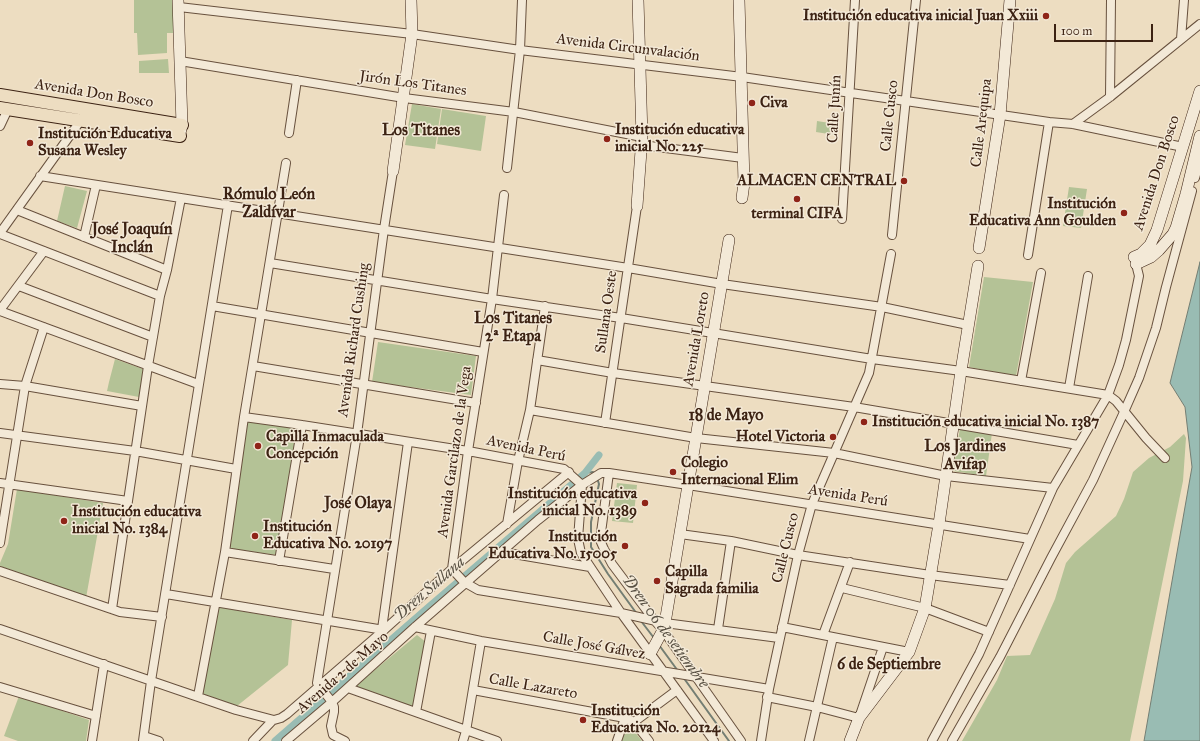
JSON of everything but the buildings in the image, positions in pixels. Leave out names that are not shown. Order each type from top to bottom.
[{"type":"main road","name":"Avenida Don Bosco","points":[[0,95],[181,131]]},
{"type":"main road","name":"Avenida Don Bosco","points":[[4,109],[81,120],[181,131]]},
{"type":"street","name":"Avenida Richard Cushing","points":[[320,687],[317,683],[356,434],[384,229],[404,98],[412,34],[411,0]]},
{"type":"street","points":[[506,168],[514,112],[520,50],[522,0]]},
{"type":"street","points":[[637,206],[642,141],[638,0]]},
{"type":"street","points":[[739,0],[744,183],[742,198]]},
{"type":"street","name":"Calle Junín","points":[[842,219],[855,0]]},
{"type":"street","name":"Calle Cusco","points":[[892,235],[916,0]]},
{"type":"street","name":"Calle Arequipa","points":[[979,248],[1000,115],[1010,0]]},
{"type":"street","points":[[1110,97],[1111,0]]},
{"type":"street","points":[[1181,39],[1184,0]]},
{"type":"street","name":"Avenida Circunvalación","points":[[179,4],[412,34],[520,50],[742,77],[905,100],[1048,122],[1073,124],[1182,146]]},
{"type":"street","points":[[179,4],[181,131]]},
{"type":"street","points":[[1073,124],[1110,97],[1200,24]]},
{"type":"street","name":"Jirón Los Titanes","points":[[180,61],[404,98],[514,112],[642,141],[743,158]]},
{"type":"street","points":[[289,133],[297,80]]},
{"type":"street","name":"Avenida Don Bosco","points":[[1135,261],[1147,249],[1153,240],[1200,91]]},
{"type":"street","points":[[0,126],[4,109]]},
{"type":"street","points":[[81,120],[0,234],[160,296]]},
{"type":"street","points":[[1028,255],[1048,122]]},
{"type":"street","name":"Avenida Don Bosco","points":[[1135,261],[1151,257],[1173,234],[1186,194],[1200,136]]},
{"type":"street","points":[[952,741],[1000,657],[1092,480],[1139,378],[1156,328],[1200,160]]},
{"type":"street","points":[[198,696],[225,552],[244,417],[286,163]]},
{"type":"street","points":[[40,176],[498,247],[722,284],[882,307],[968,325]]},
{"type":"street","points":[[84,237],[96,185]]},
{"type":"street","name":"Avenida Garcilazo de la Vega","points":[[454,571],[468,451],[492,299],[504,195]]},
{"type":"street","points":[[112,609],[148,366],[160,296],[167,270],[181,198]]},
{"type":"street","points":[[159,741],[144,739],[151,681],[228,205]]},
{"type":"street","name":"Sullana Oeste","points":[[605,422],[637,206]]},
{"type":"street","points":[[17,210],[167,270]]},
{"type":"street","name":"Avenida Loreto","points":[[650,654],[660,624],[680,534],[729,240]]},
{"type":"street","points":[[44,251],[0,310],[198,384]]},
{"type":"street","name":"Calle Cusco","points":[[761,741],[768,693],[798,555],[812,504],[869,372],[882,307],[890,254]]},
{"type":"street","points":[[932,741],[979,654],[1053,488],[1108,395],[1126,340],[1139,276],[1135,261]]},
{"type":"street","points":[[270,263],[872,359],[961,370],[1108,395],[1116,402],[1165,458]]},
{"type":"street","points":[[859,718],[909,652],[925,608],[978,266]]},
{"type":"street","points":[[1021,380],[1041,273]]},
{"type":"street","points":[[1069,388],[1088,276]]},
{"type":"street","points":[[19,286],[153,337]]},
{"type":"street","points":[[212,306],[483,352]]},
{"type":"street","points":[[507,524],[518,461],[530,410],[544,306]]},
{"type":"street","points":[[0,543],[25,386],[44,327]]},
{"type":"street","points":[[537,360],[613,373],[854,407],[1078,445]]},
{"type":"street","points":[[253,366],[476,403]]},
{"type":"street","points":[[0,384],[25,386],[142,406]]},
{"type":"street","points":[[530,410],[696,438],[834,453],[946,476],[1053,488]]},
{"type":"street","name":"Avenida Perú","points":[[244,417],[468,451],[564,468],[581,484],[601,473],[608,473],[1030,538]]},
{"type":"street","points":[[279,561],[302,425]]},
{"type":"street","points":[[0,433],[135,452],[236,469]]},
{"type":"street","points":[[383,630],[408,442]]},
{"type":"street","points":[[608,473],[600,540],[612,564],[660,624],[741,741]]},
{"type":"street","points":[[0,629],[236,710],[273,720],[281,718],[320,687],[383,630],[454,571],[507,524],[571,474]]},
{"type":"street","points":[[0,483],[128,501]]},
{"type":"street","points":[[581,484],[578,539],[581,553],[650,654],[714,741]]},
{"type":"street","name":"Avenida 2 de Mayo","points":[[286,741],[348,688],[465,582],[581,484]]},
{"type":"street","points":[[680,534],[731,541],[798,555],[930,575],[1010,585]]},
{"type":"street","points":[[718,629],[731,541]]},
{"type":"street","points":[[225,552],[334,569]]},
{"type":"street","points":[[502,552],[590,567]]},
{"type":"street","points":[[823,635],[842,588],[850,562]]},
{"type":"street","points":[[0,571],[120,612],[162,617]]},
{"type":"street","points":[[454,571],[465,582],[478,590],[621,613],[660,624],[718,629],[779,638]]},
{"type":"street","points":[[842,588],[925,608],[989,632]]},
{"type":"street","points":[[166,594],[383,630]]},
{"type":"street","name":"Calle José Gálvez","points":[[415,627],[431,632],[697,678],[768,693],[859,718]]},
{"type":"street","points":[[782,627],[909,652]]},
{"type":"street","points":[[416,712],[431,632]]},
{"type":"street","points":[[809,741],[833,637]]},
{"type":"street","points":[[463,741],[482,641]]},
{"type":"street","points":[[850,741],[883,647]]},
{"type":"street","points":[[92,741],[104,664]]},
{"type":"street","points":[[0,687],[96,716]]},
{"type":"street","points":[[320,687],[331,701],[334,712],[331,726],[333,735],[345,741]]},
{"type":"street","points":[[348,688],[497,741]]},
{"type":"street","name":"Calle Lazareto","points":[[473,690],[625,718],[634,722]]},
{"type":"street","points":[[649,741],[634,722],[677,690]]},
{"type":"street","points":[[617,741],[625,718]]},
{"type":"street","points":[[254,741],[273,720]]},
{"type":"green space","points":[[134,0],[173,0],[174,33],[167,33],[167,53],[138,55],[137,33],[134,33]]},
{"type":"green space","points":[[168,59],[169,73],[139,73],[139,61]]},
{"type":"green space","points":[[412,104],[441,109],[435,149],[405,145]]},
{"type":"green space","points":[[442,109],[486,116],[481,151],[437,144]]},
{"type":"green space","points":[[817,121],[836,124],[835,135],[816,132]]},
{"type":"green space","points":[[65,186],[87,191],[77,228],[57,221]]},
{"type":"green space","points":[[1069,187],[1087,189],[1081,228],[1063,226]]},
{"type":"green space","points":[[984,277],[1033,282],[1016,376],[969,367]]},
{"type":"green space","points":[[378,342],[476,356],[471,395],[372,382]]},
{"type":"green space","points":[[115,359],[143,369],[139,397],[107,391]]},
{"type":"green space","points":[[247,420],[297,428],[277,555],[227,548]]},
{"type":"green space","points":[[960,428],[992,433],[986,476],[953,471]]},
{"type":"green space","points":[[1184,434],[1186,438],[1183,481],[1130,741],[962,741],[997,680],[1007,656],[1030,655],[1055,599],[1066,563],[1075,552],[1116,516],[1124,499],[1133,472],[1149,458],[1170,447]]},
{"type":"green space","points":[[617,483],[637,485],[633,523],[612,521]]},
{"type":"green space","points":[[17,489],[103,503],[86,598],[0,566],[8,544]]},
{"type":"green space","points":[[218,607],[292,620],[288,665],[237,706],[198,693]]},
{"type":"green space","points":[[417,635],[427,643],[414,709],[353,688]]},
{"type":"green space","points":[[19,696],[89,720],[86,741],[18,741],[4,736]]},
{"type":"green space","points":[[634,731],[642,741],[621,741],[623,735]]},
{"type":"water","points":[[1200,262],[1200,741],[1144,741],[1192,467],[1185,407],[1170,383]]},
{"type":"waterway","name":"Dren Sullana","points":[[275,741],[585,473],[599,455]]},
{"type":"waterway","name":"Dren 06 de setiembre","points":[[585,473],[593,472],[594,474]]},
{"type":"waterway","name":"Dren 06 de setiembre","points":[[597,478],[599,484],[591,522],[591,547],[608,574],[637,614]]},
{"type":"waterway","name":"Dren 06 de setiembre","points":[[641,621],[654,638]]},
{"type":"waterway","name":"Dren 06 de setiembre","points":[[659,645],[678,671]]},
{"type":"waterway","name":"Dren 06 de setiembre","points":[[683,677],[729,741]]},
{"type":"place","name":"Institución educativa inicial Juan Xxiii","points":[[1046,16]]},
{"type":"place","name":"Civa","points":[[752,103]]},
{"type":"place","name":"Institución educativa inicial No. 225","points":[[607,139]]},
{"type":"place","name":"Institución Educativa Susana Wesley","points":[[30,143]]},
{"type":"place","name":"ALMACEN CENTRAL","points":[[904,181]]},
{"type":"place","name":"terminal CIFA","points":[[797,199]]},
{"type":"place","name":"Institución Educativa Ann Goulden","points":[[1124,213]]},
{"type":"place","name":"Institución educativa inicial No. 1387","points":[[864,422]]},
{"type":"place","name":"Hotel Victoria","points":[[833,437]]},
{"type":"place","name":"Capilla Inmaculada Concepción","points":[[258,446]]},
{"type":"place","name":"Colegio Internacional Elim","points":[[673,472]]},
{"type":"place","name":"Institución educativa inicial No. 1389","points":[[645,503]]},
{"type":"place","name":"Institución educativa inicial No. 1384","points":[[64,521]]},
{"type":"place","name":"Institución Educativa No. 20197","points":[[255,536]]},
{"type":"place","name":"Institución Educativa No. 15005","points":[[625,546]]},
{"type":"place","name":"Capilla Sagrada familia","points":[[657,581]]},
{"type":"place","name":"Institución Educativa No. 20124","points":[[583,720]]},
{"type":"district","name":"Los Titanes","points":[[421,131]]},
{"type":"district","name":"Rómulo León Zaldívar","points":[[269,204]]},
{"type":"district","name":"José Joaquín Inclán","points":[[132,239]]},
{"type":"district","name":"Los Titanes 2ª Etapa","points":[[513,328]]},
{"type":"district","name":"18 de Mayo","points":[[726,416]]},
{"type":"district","name":"Los Jardines Avifap","points":[[965,456]]},
{"type":"district","name":"José Olaya","points":[[358,504]]},
{"type":"district","name":"6 de Septiembre","points":[[889,665]]}]
